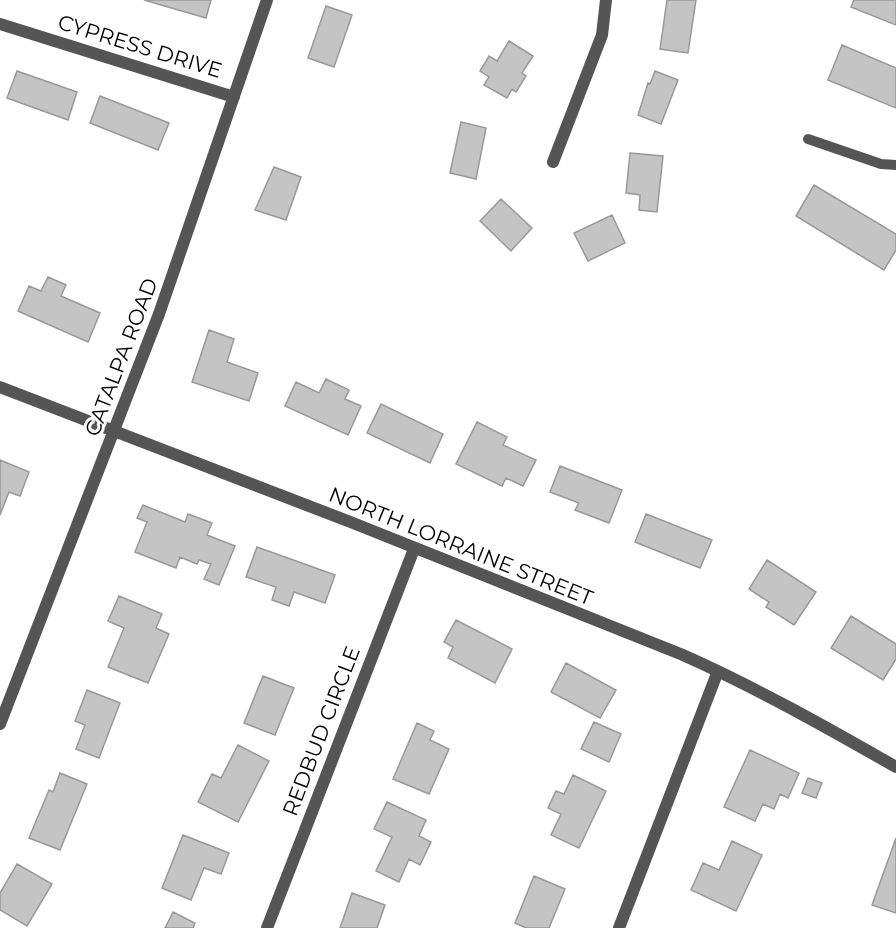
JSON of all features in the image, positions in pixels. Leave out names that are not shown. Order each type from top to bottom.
[{"type":"street","name":"CATALPA ROAD","points":[[0,724],[159,314],[267,0]]},
{"type":"street","points":[[553,162],[603,34],[606,0]]},
{"type":"street","name":"CYPRESS DRIVE","points":[[0,24],[234,97]]},
{"type":"street","name":"NORTH LORRAINE STREET","points":[[0,387],[542,600],[573,609],[718,671],[815,720],[896,767]]},
{"type":"street","name":"REDBUD CIRCLE","points":[[267,928],[414,549]]},
{"type":"street","points":[[619,928],[718,671]]},
{"type":"lane","points":[[808,139],[881,164],[896,165]]},
{"type":"building","points":[[144,0],[211,0],[206,18]]},
{"type":"building","points":[[667,0],[696,0],[688,53],[660,49]]},
{"type":"building","points":[[854,0],[896,0],[896,25],[851,7]]},
{"type":"building","points":[[326,6],[352,15],[334,67],[308,58]]},
{"type":"building","points":[[509,41],[533,56],[522,73],[526,76],[516,92],[512,89],[507,98],[484,85],[489,77],[480,71],[489,56],[497,61]]},
{"type":"building","points":[[842,45],[896,68],[896,108],[828,80]]},
{"type":"building","points":[[17,71],[77,92],[68,120],[7,98]]},
{"type":"building","points":[[655,71],[678,80],[661,124],[638,115],[648,83],[650,84]]},
{"type":"building","points":[[100,96],[169,123],[158,150],[90,123]]},
{"type":"building","points":[[461,122],[486,128],[476,179],[450,173]]},
{"type":"building","points":[[630,153],[663,156],[657,212],[639,210],[640,195],[626,193]]},
{"type":"building","points":[[274,167],[301,177],[286,220],[255,210]]},
{"type":"building","points":[[814,185],[896,234],[896,250],[884,270],[796,216]]},
{"type":"building","points":[[501,199],[532,228],[511,251],[480,221]]},
{"type":"building","points":[[612,215],[625,243],[588,261],[574,233]]},
{"type":"building","points":[[48,277],[66,285],[61,296],[100,313],[88,342],[18,311],[29,286],[41,291]]},
{"type":"building","points":[[209,330],[234,339],[227,362],[258,373],[249,401],[192,382]]},
{"type":"building","points":[[326,379],[349,390],[345,399],[361,406],[348,435],[285,406],[296,382],[319,393]]},
{"type":"building","points":[[381,404],[443,434],[430,463],[367,433]]},
{"type":"building","points":[[477,422],[507,437],[503,445],[536,460],[523,486],[506,478],[502,486],[456,464]]},
{"type":"building","points":[[0,460],[29,472],[20,496],[9,492],[0,515]]},
{"type":"building","points":[[560,466],[622,490],[609,523],[575,510],[579,503],[550,492]]},
{"type":"building","points":[[143,505],[185,522],[188,514],[212,523],[207,535],[235,546],[219,585],[204,579],[211,564],[199,560],[197,564],[180,557],[176,568],[135,552],[147,522],[137,518]]},
{"type":"building","points":[[646,514],[712,540],[700,568],[635,542]]},
{"type":"building","points":[[257,547],[335,575],[325,603],[294,592],[289,606],[272,600],[276,587],[246,577]]},
{"type":"building","points":[[767,560],[816,592],[794,625],[766,607],[769,602],[749,589]]},
{"type":"building","points":[[119,596],[162,614],[156,628],[169,634],[148,683],[108,667],[124,628],[108,621]]},
{"type":"building","points":[[851,616],[896,644],[896,659],[883,680],[831,648]]},
{"type":"building","points":[[456,620],[512,649],[495,683],[448,658],[453,647],[444,642]]},
{"type":"building","points":[[566,663],[616,690],[600,718],[551,692]]},
{"type":"building","points":[[263,676],[294,688],[275,735],[244,723]]},
{"type":"building","points":[[87,690],[120,703],[99,758],[76,749],[85,725],[75,721]]},
{"type":"building","points":[[594,722],[621,734],[609,762],[581,749]]},
{"type":"building","points":[[417,723],[434,731],[430,740],[449,749],[429,794],[393,779]]},
{"type":"building","points":[[238,745],[269,761],[238,822],[198,802],[212,774],[221,778]]},
{"type":"building","points":[[750,750],[799,773],[788,798],[780,794],[774,809],[763,804],[755,821],[724,807]]},
{"type":"building","points":[[60,773],[87,784],[60,850],[29,838],[49,790],[53,792]]},
{"type":"building","points":[[573,775],[606,791],[579,848],[551,835],[561,814],[548,808],[556,791],[564,794]]},
{"type":"building","points":[[808,778],[822,783],[816,798],[802,793]]},
{"type":"building","points":[[387,802],[426,820],[419,836],[431,842],[420,865],[409,859],[399,882],[376,871],[392,837],[374,829]]},
{"type":"building","points":[[183,835],[229,853],[221,874],[204,868],[191,900],[162,888]]},
{"type":"building","points":[[896,838],[896,913],[872,905]]},
{"type":"building","points":[[732,841],[762,855],[736,911],[691,890],[703,863],[719,870]]},
{"type":"building","points":[[17,864],[52,884],[27,926],[0,910],[0,893]]},
{"type":"building","points":[[534,876],[565,889],[549,928],[526,928],[515,923]]},
{"type":"building","points":[[352,893],[385,905],[377,928],[340,928]]},
{"type":"building","points":[[173,912],[195,923],[193,928],[165,928]]}]
